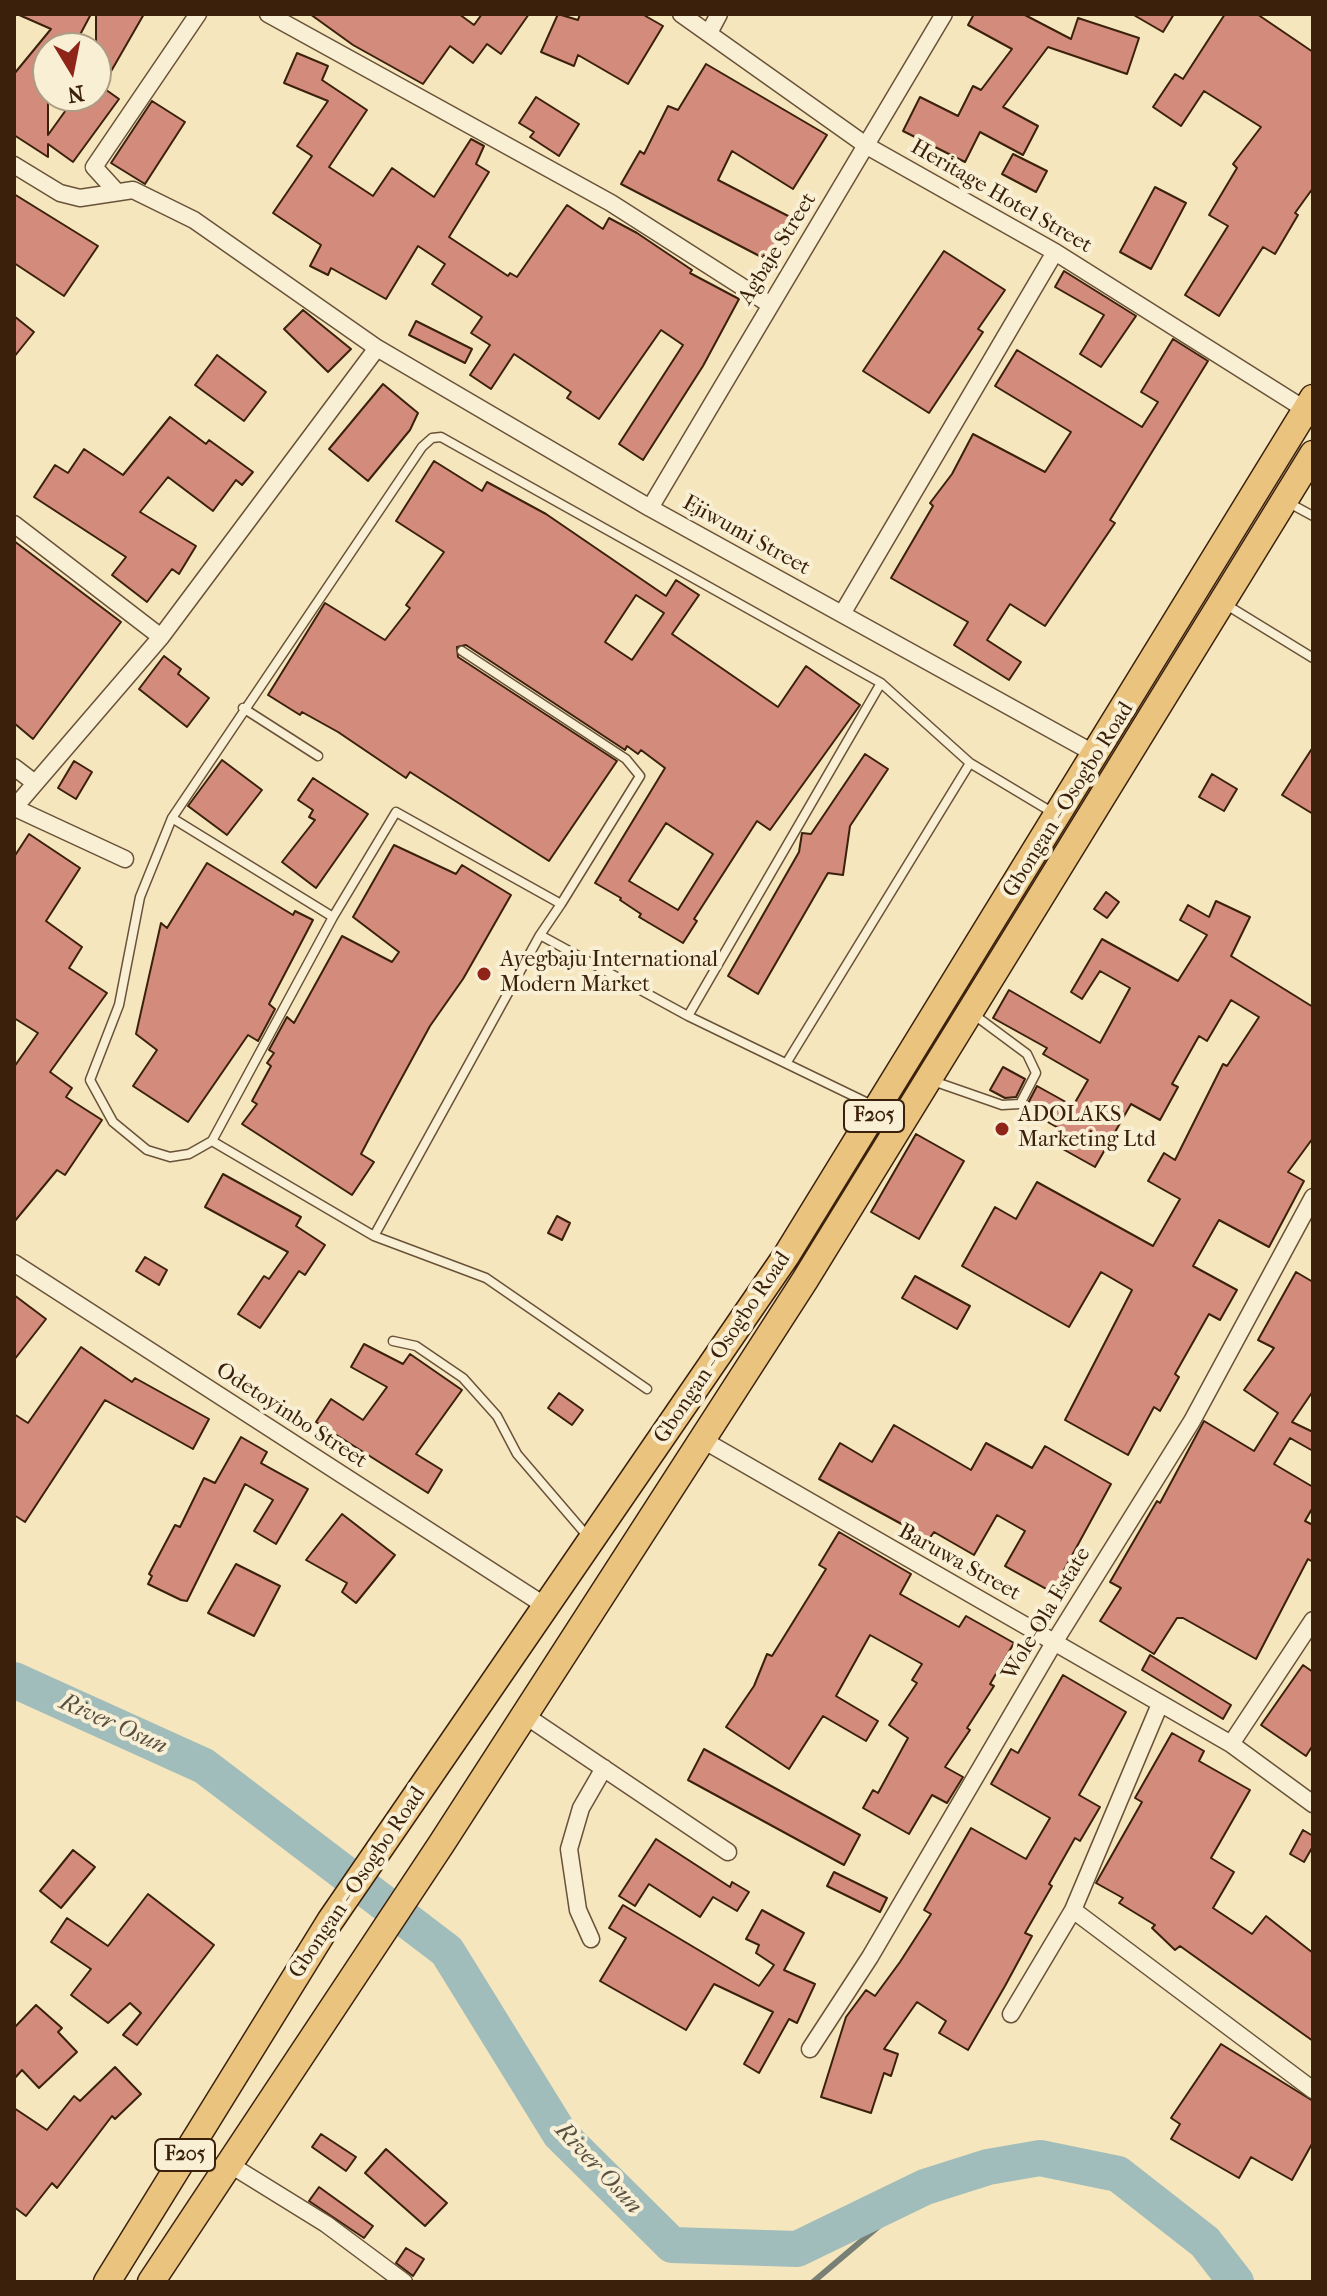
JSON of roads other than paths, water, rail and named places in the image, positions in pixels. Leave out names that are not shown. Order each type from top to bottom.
[{"type":"main road","name":"Gbongan - Osogbo Road","points":[[107,2282],[330,1921],[786,1256],[1097,755],[1309,404]]},
{"type":"main road","name":"Gbongan - Osogbo Road","points":[[151,2282],[442,1843],[703,1440],[1313,454]]},
{"type":"street","points":[[115,190],[94,167],[198,14]]},
{"type":"street","points":[[268,14],[611,203],[769,304]]},
{"type":"street","name":"Heritage Hotel Street","points":[[681,14],[710,31],[867,146],[1055,252],[1309,404]]},
{"type":"street","points":[[710,31],[719,14]]},
{"type":"street","name":"Agbaje Street","points":[[650,508],[944,14]]},
{"type":"street","name":"Ejiwumi Street","points":[[14,165],[60,193],[80,198],[115,190],[133,190],[194,220],[377,348],[650,508],[1097,755]]},
{"type":"street","points":[[842,614],[1055,252]]},
{"type":"street","points":[[125,859],[14,808],[161,637],[377,348]]},
{"type":"street","points":[[14,524],[161,637]]},
{"type":"street","points":[[14,767],[35,783]]},
{"type":"street","name":"Wole-Ola Estate","points":[[810,2049],[948,1827],[1055,1641],[1192,1421],[1313,1197]]},
{"type":"street","name":"Odetoyinbo Street","points":[[14,1263],[544,1605]]},
{"type":"street","name":"Baruwa Street","points":[[703,1440],[1231,1744],[1313,1804]]},
{"type":"street","points":[[1231,1744],[1313,1620]]},
{"type":"street","points":[[1011,2014],[1073,1910],[1160,1704]]},
{"type":"street","points":[[523,1714],[728,1852]]},
{"type":"street","points":[[591,1939],[578,1910],[569,1849],[581,1808],[604,1768]]},
{"type":"street","points":[[1073,1910],[1313,2090]]},
{"type":"street","points":[[229,2164],[326,2224],[404,2282]]},
{"type":"lane","points":[[561,904],[396,812],[333,917],[212,1141],[189,1154],[170,1157],[147,1150],[113,1122],[90,1080],[119,1005],[140,897],[172,818],[243,708],[422,447],[432,438],[441,437],[881,683],[970,763],[1059,816]]},
{"type":"lane","points":[[1285,500],[1313,516]]},
{"type":"lane","points":[[1222,603],[1313,658]]},
{"type":"lane","points":[[374,1236],[540,935],[640,776],[626,759],[462,651]]},
{"type":"lane","points":[[688,1016],[881,683]]},
{"type":"lane","points":[[243,708],[318,756]]},
{"type":"lane","points":[[787,1062],[970,763]]},
{"type":"lane","points":[[172,818],[333,917]]},
{"type":"lane","points":[[540,935],[688,1016],[879,1108]]},
{"type":"lane","points":[[928,1080],[1002,1105],[1020,1104],[1036,1073],[1027,1054],[970,1012]]},
{"type":"lane","points":[[212,1141],[374,1236],[486,1278],[647,1389]]},
{"type":"lane","points":[[393,1341],[416,1346],[463,1378],[497,1416],[517,1454],[592,1542]]},
{"type":"waterway","name":"River Osun","points":[[14,1680],[204,1766],[447,1951],[560,2134],[672,2245],[797,2249],[925,2187],[988,2167],[1040,2158],[1118,2174],[1205,2242],[1236,2282]]},
{"type":"waterway","points":[[813,2282],[925,2187]]},
{"type":"place","name":"Ayegbaju International Modern Market","points":[[484,974]]},
{"type":"place","name":"ADOLAKS Marketing Ltd","points":[[1002,1129]]}]
